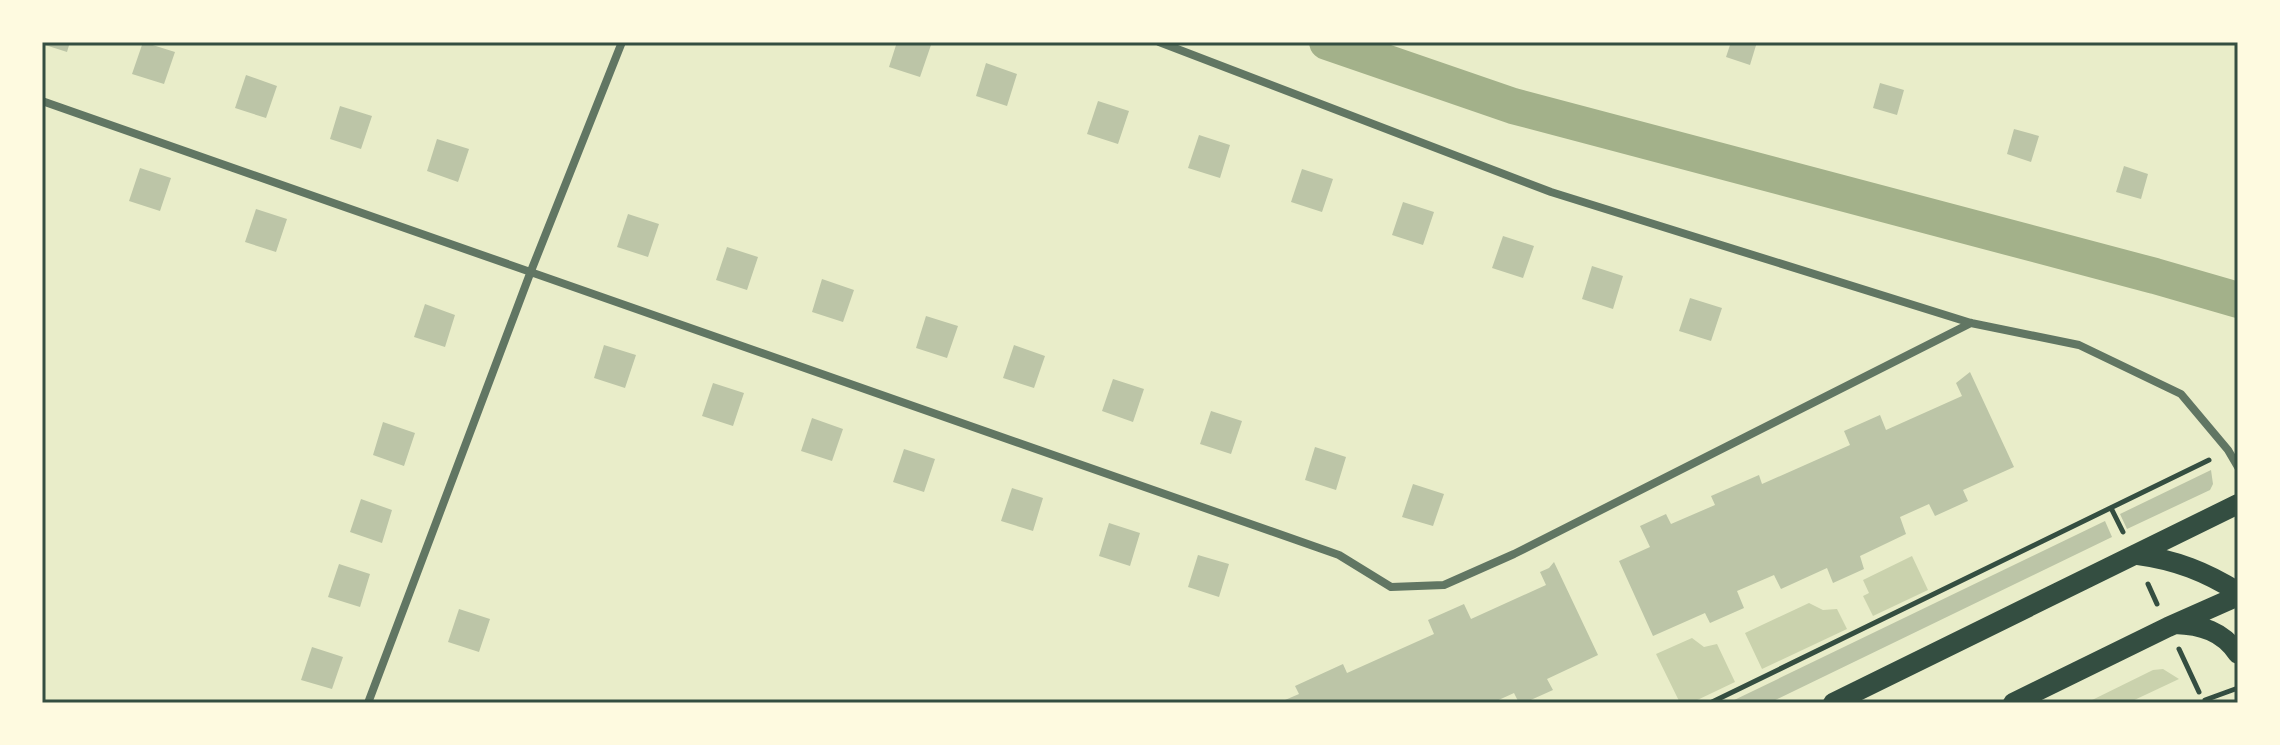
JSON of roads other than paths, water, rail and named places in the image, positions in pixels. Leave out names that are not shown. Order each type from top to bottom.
[{"type":"main road","points":[[1833,703],[2238,504]]},
{"type":"main road","points":[[2013,703],[2238,594],[2209,574],[2186,565],[2138,555]]},
{"type":"main road","points":[[2175,624],[2198,626],[2220,634],[2238,654]]},
{"type":"street","points":[[368,703],[531,271],[622,42]]},
{"type":"street","points":[[1159,42],[1551,192],[1971,323],[2079,345],[2181,394],[2228,450],[2238,467]]},
{"type":"street","points":[[42,101],[1339,555],[1391,587],[1444,585],[1514,554],[1971,323]]},
{"type":"waterway","points":[[1327,42],[1513,106],[2238,300]]}]
